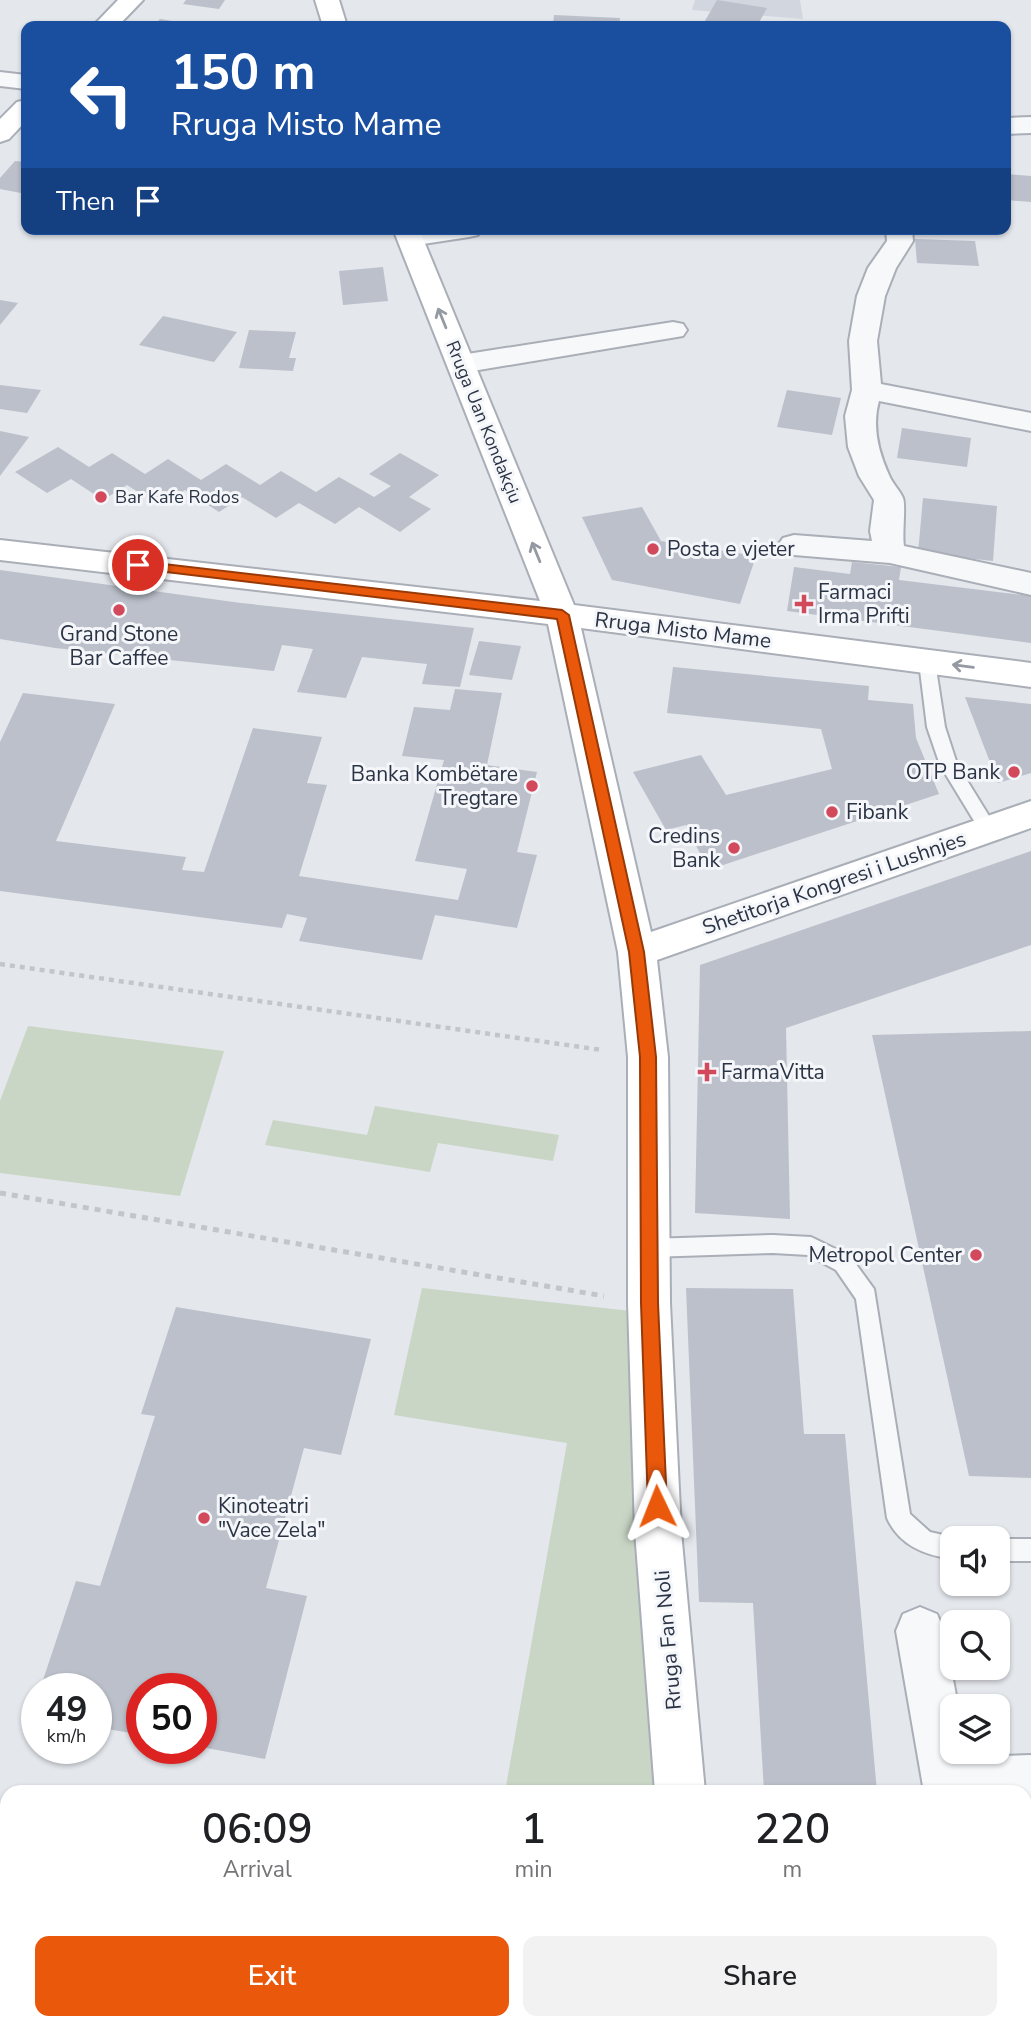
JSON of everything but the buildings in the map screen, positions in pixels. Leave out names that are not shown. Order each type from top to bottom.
[{"type":"main road","points":[[110,21],[131,0]]},
{"type":"main road","points":[[327,0],[333,21]]},
{"type":"main road","points":[[0,134],[21,112]]},
{"type":"main road","name":"Rruga Uan Kondakçiu","points":[[409,235],[562,615]]},
{"type":"main road","name":"Rruga Misto Mame","points":[[0,550],[562,615],[1031,675]]},
{"type":"main road","name":"Rruga Fan Noli","points":[[562,615],[636,952],[648,1057],[649,1303],[658,1531],[679,1785]]},
{"type":"main road","name":"Shetitorja Kongresi i Lushnjes","points":[[636,952],[1031,814]]},
{"type":"street","points":[[0,79],[21,81]]},
{"type":"street","points":[[1011,126],[1031,125]]},
{"type":"street","points":[[890,553],[886,531],[889,500],[874,476],[863,447],[860,416],[867,390],[863,341],[871,296],[882,268],[900,241],[900,235]]},
{"type":"street","points":[[461,364],[673,330]]},
{"type":"street","points":[[867,390],[1031,422]]},
{"type":"street","points":[[794,545],[890,553],[1031,584]]},
{"type":"street","points":[[920,1631],[949,1785]]},
{"type":"street","points":[[972,1785],[1031,1780]]},
{"type":"lane","points":[[927,662],[936,727],[949,765],[988,829]]},
{"type":"lane","points":[[650,1248],[773,1244],[811,1246],[843,1263],[866,1296],[899,1518],[908,1532],[921,1542],[940,1546]]},
{"type":"lane","points":[[1010,1550],[1031,1550]]},
{"type":"path","points":[[0,964],[648,1057]]},
{"type":"path","points":[[0,1193],[649,1303]]},
{"type":"shaded area","points":[[695,0],[800,0],[803,19],[692,10]]},
{"type":"green space","points":[[28,1026],[224,1051],[180,1196],[0,1173],[0,1101]]},
{"type":"green space","points":[[375,1106],[559,1135],[553,1161],[438,1143],[430,1172],[265,1145],[273,1120],[367,1135]]},
{"type":"green space","points":[[422,1288],[631,1311],[664,1785],[506,1785],[567,1443],[394,1415]]},
{"type":"place","name":"Bar Kafe Rodos","points":[[101,497]]},
{"type":"place","name":"Posta e vjeter","points":[[653,549]]},
{"type":"place","name":"Farmaci Irma Prifti","points":[[804,604]]},
{"type":"place","name":"Grand Stone Bar Caffee","points":[[119,610]]},
{"type":"place","name":"OTP Bank","points":[[1014,772]]},
{"type":"place","name":"Banka Kombëtare Tregtare","points":[[532,786]]},
{"type":"place","name":"Fibank","points":[[832,812]]},
{"type":"place","name":"Credins Bank","points":[[734,848]]},
{"type":"place","name":"FarmaVitta","points":[[707,1072]]},
{"type":"place","name":"Metropol Center","points":[[976,1255]]},
{"type":"place","name":"Kinoteatri \"Vace Zela\"","points":[[204,1518]]},
{"type":"route","points":[[138,565],[562,615],[636,952],[648,1057],[649,1303],[657,1506]]}]
